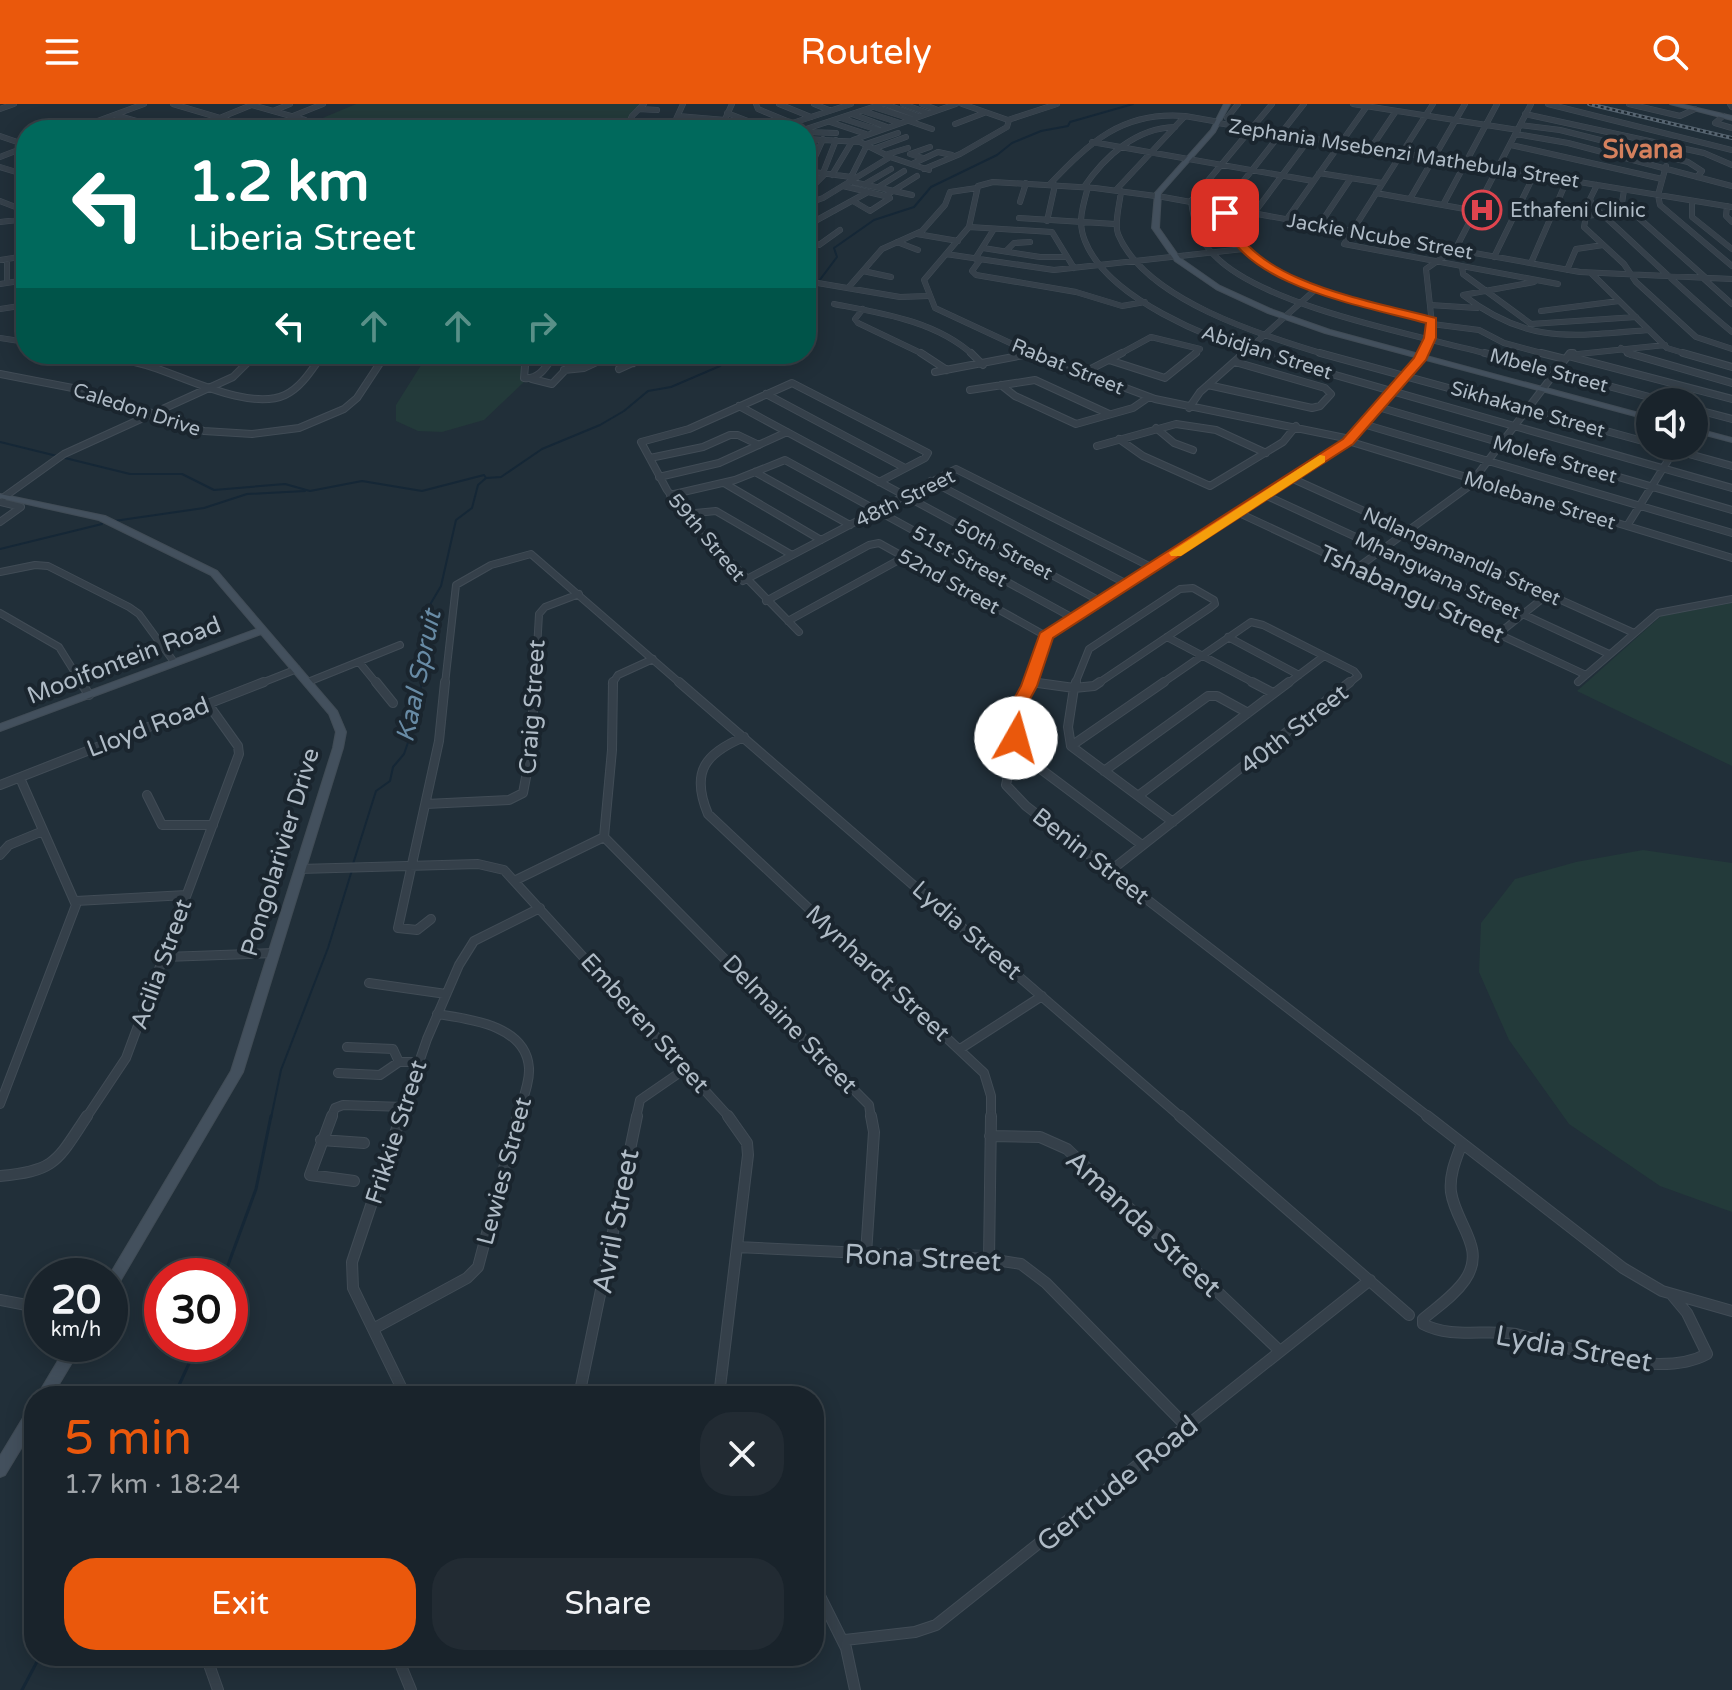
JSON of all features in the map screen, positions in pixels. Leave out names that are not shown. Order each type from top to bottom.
[{"type":"street","points":[[1,108],[14,104]]},
{"type":"street","points":[[100,120],[144,104]]},
{"type":"street","points":[[173,104],[228,120]]},
{"type":"street","points":[[273,111],[290,104]]},
{"type":"street","points":[[292,116],[323,104]]},
{"type":"street","points":[[676,120],[683,104]]},
{"type":"street","points":[[725,120],[732,104]]},
{"type":"street","points":[[756,104],[756,108],[785,120]]},
{"type":"street","points":[[779,104],[811,117]]},
{"type":"street","points":[[814,104],[830,110]]},
{"type":"street","points":[[802,120],[849,104]]},
{"type":"street","points":[[817,126],[883,104],[919,116]]},
{"type":"street","points":[[903,104],[929,113]]},
{"type":"street","points":[[922,104],[939,107],[956,104]]},
{"type":"street","points":[[962,104],[1008,120],[1057,104]]},
{"type":"street","points":[[977,110],[985,104]]},
{"type":"street","points":[[1041,104],[1049,107]]},
{"type":"street","points":[[1227,104],[1218,122],[1157,196],[1154,208],[1157,227],[1175,257],[1212,285],[1284,317],[1636,414]]},
{"type":"street","points":[[1227,118],[1238,104]]},
{"type":"street","points":[[1211,252],[1194,229],[1191,201],[1272,104]]},
{"type":"street","points":[[1304,104],[1224,207],[1228,229],[1243,249],[1271,269],[1316,289],[1432,322],[1479,330],[1504,343],[1732,399]]},
{"type":"street","points":[[1353,104],[1486,125],[1560,130],[1699,167],[1703,172],[1697,177]]},
{"type":"street","points":[[1433,104],[1344,242],[1346,245],[1558,284]]},
{"type":"street","points":[[1410,199],[1465,104]]},
{"type":"street","points":[[1443,205],[1497,104]]},
{"type":"street","points":[[1046,636],[1349,440],[1422,356],[1430,338],[1432,322],[1426,269],[1455,249],[1531,104]]},
{"type":"street","points":[[1548,104],[1732,150]]},
{"type":"street","points":[[1629,104],[1681,116],[1695,109]]},
{"type":"street","points":[[1673,104],[1729,117]]},
{"type":"street","points":[[220,118],[254,105],[305,120]]},
{"type":"street","points":[[1287,219],[1368,106]]},
{"type":"street","points":[[642,107],[656,109]]},
{"type":"street","points":[[873,107],[932,129]]},
{"type":"street","points":[[816,184],[853,140],[939,107]]},
{"type":"street","points":[[703,119],[706,110]]},
{"type":"street","points":[[995,116],[1005,110]]},
{"type":"street","points":[[863,111],[900,123]]},
{"type":"street","points":[[1371,148],[1396,111]]},
{"type":"street","points":[[727,113],[745,120]]},
{"type":"street","points":[[955,124],[985,113]]},
{"type":"street","name":"Zephania Msebenzi Mathebula Street","points":[[1052,185],[1105,132],[1155,113],[1729,207]]},
{"type":"street","points":[[852,114],[888,127]]},
{"type":"street","points":[[1525,114],[1570,121],[1725,160],[1732,165]]},
{"type":"street","points":[[114,115],[133,120]]},
{"type":"street","points":[[678,116],[706,120]]},
{"type":"street","points":[[1135,261],[1121,241],[1115,224],[1118,190],[1185,116]]},
{"type":"street","points":[[1729,117],[1715,123],[1732,128]]},
{"type":"street","points":[[841,118],[879,130]]},
{"type":"street","points":[[816,133],[866,144],[912,167],[927,170],[1007,127],[1008,120]]},
{"type":"street","points":[[829,121],[867,134]]},
{"type":"street","points":[[817,126],[843,130]]},
{"type":"street","points":[[1080,222],[1086,187],[1121,147],[1137,136],[1163,127],[1175,127]]},
{"type":"street","points":[[1518,129],[1732,186]]},
{"type":"street","points":[[816,172],[851,177],[866,144],[898,133]]},
{"type":"street","points":[[816,139],[836,136]]},
{"type":"street","points":[[827,174],[836,136]]},
{"type":"street","points":[[1254,213],[1310,138]]},
{"type":"street","points":[[816,151],[823,139]]},
{"type":"street","points":[[878,149],[907,139]]},
{"type":"street","points":[[1695,140],[1672,158],[1665,168],[1658,195],[1662,207],[1732,266]]},
{"type":"street","points":[[1092,142],[1313,181]]},
{"type":"street","points":[[1511,145],[1662,179]]},
{"type":"street","points":[[924,158],[910,154],[930,147]]},
{"type":"street","points":[[816,200],[881,165],[889,155],[908,148]]},
{"type":"street","points":[[912,167],[938,152],[954,156]]},
{"type":"street","points":[[879,186],[904,171],[881,165]]},
{"type":"street","points":[[865,184],[891,169]]},
{"type":"street","points":[[1319,173],[1382,183]]},
{"type":"street","points":[[1494,257],[1534,175]]},
{"type":"street","points":[[885,196],[917,176]]},
{"type":"street","points":[[1320,224],[1351,178]]},
{"type":"street","points":[[1531,263],[1567,180]]},
{"type":"street","points":[[852,181],[912,195]]},
{"type":"street","points":[[1020,202],[1026,183]]},
{"type":"street","name":"Jackie Ncube Street","points":[[979,186],[1026,183],[1118,190],[1567,270],[1732,279]]},
{"type":"street","points":[[1047,221],[1052,185]]},
{"type":"street","points":[[1597,185],[1590,201],[1732,332]]},
{"type":"street","points":[[843,186],[890,199],[870,211],[853,201]]},
{"type":"street","points":[[816,282],[820,283],[848,288],[900,297],[928,296],[924,280],[969,227],[979,186],[950,192],[945,205],[917,234],[882,249],[848,288]]},
{"type":"street","points":[[1624,190],[1622,203],[1687,257],[1732,304]]},
{"type":"street","points":[[816,221],[868,192]]},
{"type":"street","points":[[1376,193],[1476,211]]},
{"type":"street","points":[[830,194],[838,196]]},
{"type":"street","points":[[1692,201],[1692,217],[1732,249]]},
{"type":"street","points":[[1729,207],[1726,216],[1732,222]]},
{"type":"street","points":[[1603,214],[1586,216],[1583,221],[1585,228],[1702,341],[1732,349]]},
{"type":"street","points":[[1019,218],[1115,224]]},
{"type":"street","name":"Abidjan Street","points":[[1080,222],[1085,240],[1099,265],[1145,302],[1196,329],[1248,350],[1732,488]]},
{"type":"street","points":[[969,227],[1052,232],[1074,268]]},
{"type":"street","points":[[994,229],[972,271],[978,276],[1076,292],[1122,306],[1145,302]]},
{"type":"street","points":[[816,244],[840,230]]},
{"type":"street","points":[[917,234],[958,241]]},
{"type":"street","points":[[897,242],[918,250]]},
{"type":"street","points":[[1006,251],[1014,243],[1030,242]]},
{"type":"street","points":[[1567,270],[1576,249],[1603,245]]},
{"type":"street","points":[[983,248],[1066,257]]},
{"type":"street","points":[[946,254],[1041,269],[1243,249]]},
{"type":"street","name":"Mbele Street","points":[[1211,252],[1247,279],[1301,302],[1636,393]]},
{"type":"street","points":[[3,283],[4,259]]},
{"type":"street","name":"Sikhakane Street","points":[[1135,261],[1155,280],[1191,303],[1265,334],[1636,439]]},
{"type":"street","points":[[1462,266],[1463,274],[1531,324]]},
{"type":"street","points":[[863,271],[891,277]]},
{"type":"street","points":[[1591,273],[1665,345],[1682,354],[1732,367]]},
{"type":"street","points":[[1541,281],[1463,294],[1499,323],[1553,336],[1649,330]]},
{"type":"street","points":[[1176,424],[1194,398],[1316,289]]},
{"type":"street","name":"Rabat Street","points":[[928,296],[935,308],[1083,373],[1149,397],[1187,408],[1296,426],[1349,440]]},
{"type":"street","points":[[887,313],[900,297]]},
{"type":"street","points":[[1541,311],[1619,301]]},
{"type":"street","points":[[834,304],[887,313],[965,347],[983,365]]},
{"type":"street","points":[[1430,305],[1478,308]]},
{"type":"street","points":[[863,309],[855,318],[858,323],[928,356],[947,370]]},
{"type":"street","points":[[1458,327],[1460,316]]},
{"type":"street","points":[[1523,330],[1531,324],[1636,317]]},
{"type":"street","points":[[1083,373],[1153,337],[1200,349],[1165,378],[1109,360]]},
{"type":"street","points":[[1357,568],[1474,480],[1566,358],[1580,350],[1665,345]]},
{"type":"street","points":[[1621,348],[1634,357],[1732,383]]},
{"type":"street","points":[[935,372],[1035,353]]},
{"type":"street","points":[[1208,385],[1312,408],[1320,406],[1331,393],[1325,388],[1235,362]]},
{"type":"street","points":[[141,364],[251,397],[282,397],[302,383],[316,364]]},
{"type":"street","points":[[0,522],[21,508],[0,502],[3,496],[56,459],[213,387],[247,364]]},
{"type":"street","name":"Caledon Drive","points":[[0,374],[88,391],[211,433],[252,434],[294,430],[326,418],[355,401],[379,364]]},
{"type":"street","points":[[525,364],[524,378],[551,384],[570,364]]},
{"type":"street","points":[[532,379],[547,364]]},
{"type":"street","points":[[563,370],[581,369],[592,364]]},
{"type":"street","points":[[619,369],[631,364]]},
{"type":"street","points":[[970,390],[1039,381],[1110,414]]},
{"type":"street","points":[[759,445],[742,436],[730,435],[703,447],[650,458],[641,442],[683,432],[790,383],[928,453],[879,482]]},
{"type":"street","points":[[1001,385],[1015,396],[1071,423],[1136,407],[1149,397]]},
{"type":"street","points":[[766,394],[905,468]]},
{"type":"street","name":"50th Street","points":[[739,406],[1100,601]]},
{"type":"street","name":"Molefe Street","points":[[1378,407],[1732,510]]},
{"type":"street","points":[[1708,413],[1732,419]]},
{"type":"street","points":[[1097,446],[1176,424],[1216,430],[1266,453]]},
{"type":"street","points":[[1363,424],[1732,533]]},
{"type":"street","points":[[1119,439],[1143,456],[1204,485],[1216,484],[1266,453],[1290,437],[1296,426]]},
{"type":"street","points":[[1156,428],[1174,443],[1193,450]]},
{"type":"street","points":[[659,477],[719,463],[787,432]]},
{"type":"street","points":[[1708,434],[1732,440]]},
{"type":"street","name":"Molebane Street","points":[[1349,440],[1732,558]]},
{"type":"street","name":"59th Street","points":[[650,458],[670,495],[685,514],[743,581],[799,632]]},
{"type":"street","points":[[1708,458],[1732,466]]},
{"type":"street","name":"51st Street","points":[[670,495],[724,483],[785,460],[1073,618]]},
{"type":"street","points":[[1627,526],[1668,460]]},
{"type":"street","name":"48th Street","points":[[743,581],[953,470],[963,471],[1153,568]]},
{"type":"street","points":[[755,472],[850,525]]},
{"type":"street","name":"Ndlangamandla Street","points":[[1291,478],[1634,633]]},
{"type":"street","points":[[931,481],[1127,584]]},
{"type":"street","points":[[724,483],[821,540]]},
{"type":"street","name":"Mhangwana Street","points":[[1265,495],[1609,654]]},
{"type":"street","name":"Pongolarivier Drive","points":[[3,496],[102,518],[214,573],[337,717],[341,732],[237,1072],[127,1258]]},
{"type":"street","points":[[685,514],[704,509],[716,511],[792,555]]},
{"type":"street","name":"Tshabangu Street","points":[[1239,513],[1586,675]]},
{"type":"street","name":"52nd Street","points":[[766,601],[872,544],[883,544],[1046,636]]},
{"type":"street","name":"Lydia Street","points":[[426,804],[439,741],[456,585],[463,577],[520,555],[537,557],[1409,1315]]},
{"type":"street","points":[[788,621],[906,556]]},
{"type":"street","points":[[0,572],[27,566],[48,566],[134,610],[172,660]]},
{"type":"street","points":[[1031,682],[1076,688],[1094,686],[1215,604],[1212,598],[1193,588],[1180,589],[1089,649],[1082,661],[1076,688],[1066,733],[1071,746],[1173,822]]},
{"type":"street","name":"Craig Street","points":[[426,804],[509,800],[523,793],[530,756],[539,614],[545,607],[579,594]]},
{"type":"street","points":[[1498,634],[1547,595]]},
{"type":"street","points":[[1578,682],[1658,613],[1732,599]]},
{"type":"street","points":[[0,613],[59,647],[88,692]]},
{"type":"street","name":"40th Street","points":[[1071,746],[1248,623],[1257,622],[1354,671],[1358,679],[1110,871]]},
{"type":"street","name":"Mooifontein Road","points":[[0,728],[261,628]]},
{"type":"street","name":"Benin Street","points":[[1046,636],[1031,682],[1015,715],[1014,749],[1006,780],[1010,792],[1631,1274],[1672,1295],[1732,1311]]},
{"type":"street","points":[[1167,637],[1273,693]]},
{"type":"street","points":[[1228,637],[1299,675]]},
{"type":"street","points":[[308,682],[400,645]]},
{"type":"street","points":[[1138,796],[1324,656]]},
{"type":"street","points":[[516,880],[604,837],[612,750],[612,683],[618,675],[653,659]]},
{"type":"street","points":[[359,662],[393,703]]},
{"type":"street","name":"Lloyd Road","points":[[0,785],[297,669]]},
{"type":"street","name":"Mooifontein Road","points":[[0,722],[88,692]]},
{"type":"street","points":[[1104,771],[1208,696],[1217,696],[1248,713]]},
{"type":"street","name":"Acilia Street","points":[[0,1176],[41,1171],[62,1156],[126,1058],[239,754],[238,746],[208,704]]},
{"type":"street","name":"Mynhardt Street","points":[[744,737],[710,754],[705,762],[703,795],[708,814],[960,1049],[988,1080],[991,1096],[989,1259]]},
{"type":"street","points":[[1014,749],[1142,845]]},
{"type":"street","points":[[0,1104],[70,924],[76,901],[20,778]]},
{"type":"street","points":[[147,795],[162,825],[213,825]]},
{"type":"street","points":[[426,804],[398,928],[417,930],[431,919]]},
{"type":"street","points":[[0,855],[9,845],[43,831]]},
{"type":"street","name":"Delmaine Street","points":[[604,837],[869,1105],[874,1132],[866,1254]]},
{"type":"street","name":"Emberen Street","points":[[300,869],[486,865],[504,870],[737,1126],[747,1143],[720,1386]]},
{"type":"street","points":[[76,901],[186,895]]},
{"type":"street","name":"Frikkie Street","points":[[399,1386],[353,1288],[351,1269],[418,1062],[471,944],[540,908]]},
{"type":"street","points":[[165,957],[274,953]]},
{"type":"street","points":[[369,983],[446,994]]},
{"type":"street","points":[[960,1049],[1042,996]]},
{"type":"street","name":"Lewies Street","points":[[373,1329],[467,1278],[478,1267],[528,1078],[526,1057],[511,1035],[498,1025],[437,1014]]},
{"type":"street","points":[[347,1047],[393,1049],[399,1062]]},
{"type":"street","points":[[338,1073],[388,1074],[399,1062],[418,1062]]},
{"type":"street","name":"Avril Street","points":[[581,1386],[640,1100],[685,1069]]},
{"type":"street","points":[[354,1181],[310,1177],[332,1112],[339,1106],[404,1107]]},
{"type":"street","name":"Amanda Street","points":[[990,1136],[1040,1137],[1067,1149],[1280,1351]]},
{"type":"street","points":[[321,1140],[364,1143]]},
{"type":"street","name":"Lydia Street","points":[[1462,1143],[1451,1171],[1449,1190],[1474,1247],[1474,1257],[1459,1290],[1423,1319],[1423,1324],[1439,1330],[1511,1334],[1639,1362],[1670,1364],[1701,1359],[1707,1354],[1704,1343],[1672,1295]]},
{"type":"street","name":"Rona Street","points":[[737,1247],[989,1259],[1021,1264],[1035,1273],[1187,1427]]},
{"type":"street","name":"Gertrude Road","points":[[845,1640],[910,1632],[936,1625],[1370,1280]]},
{"type":"street","points":[[0,1300],[24,1305]]},
{"type":"street","points":[[50,1386],[65,1362]]},
{"type":"street","points":[[0,1470],[24,1430]]},
{"type":"street","points":[[824,1602],[845,1640],[852,1660],[855,1690]]},
{"type":"street","points":[[210,1666],[218,1690]]},
{"type":"street","points":[[401,1666],[411,1690]]},
{"type":"green space","points":[[356,104],[641,104],[631,120],[318,120]]},
{"type":"green space","points":[[422,364],[528,364],[525,381],[484,420],[442,432],[418,431],[396,421],[396,405]]},
{"type":"green space","points":[[1732,603],[1732,766],[1577,691],[1661,616]]},
{"type":"green space","points":[[1643,850],[1732,863],[1732,1212],[1660,1186],[1569,1124],[1509,1040],[1479,972],[1481,923],[1515,879],[1576,862]]},
{"type":"waterway","name":"Kaal Spruit","points":[[819,281],[837,257],[834,248],[874,220],[914,207],[931,187],[997,155],[1012,143],[1041,131],[1068,126],[1070,122],[1133,104]]},
{"type":"waterway","name":"Kaal Spruit","points":[[816,289],[818,283]]},
{"type":"waterway","name":"Kaal Spruit","points":[[486,478],[501,477],[542,449],[600,425],[624,411],[648,391],[671,387],[722,364]]},
{"type":"waterway","points":[[0,442],[57,456]]},
{"type":"waterway","points":[[65,458],[130,474],[182,474],[214,490],[285,484],[310,491],[362,481],[422,491],[484,475],[486,478]]},
{"type":"waterway","name":"Kaal Spruit","points":[[353,864],[376,791],[390,781],[393,767],[404,754],[412,731],[428,651],[431,603],[441,586],[456,520],[472,508],[478,485],[486,478]]},
{"type":"waterway","points":[[114,521],[204,508],[247,494],[305,491]]},
{"type":"waterway","points":[[0,549],[102,524]]},
{"type":"waterway","name":"Kaal Spruit","points":[[271,1118],[281,1070],[328,948],[352,870]]},
{"type":"waterway","name":"Kaal Spruit","points":[[231,1258],[256,1189],[271,1116]]},
{"type":"waterway","name":"Kaal Spruit","points":[[179,1386],[190,1362]]},
{"type":"waterway","name":"Kaal Spruit","points":[[22,1690],[35,1666]]},
{"type":"railway","points":[[1589,104],[1732,138]]},
{"type":"slow traffic","points":[[1176,553],[1320,459]]},
{"type":"place","name":"Ethafeni Clinic","points":[[1482,210]]},
{"type":"district","name":"Sivana","points":[[1643,149]]},
{"type":"route","points":[[1016,738],[1016,710],[1029,686],[1046,636],[1348,441],[1420,360],[1430,338],[1432,321],[1316,289],[1264,264],[1236,241],[1226,224],[1225,213]]}]
